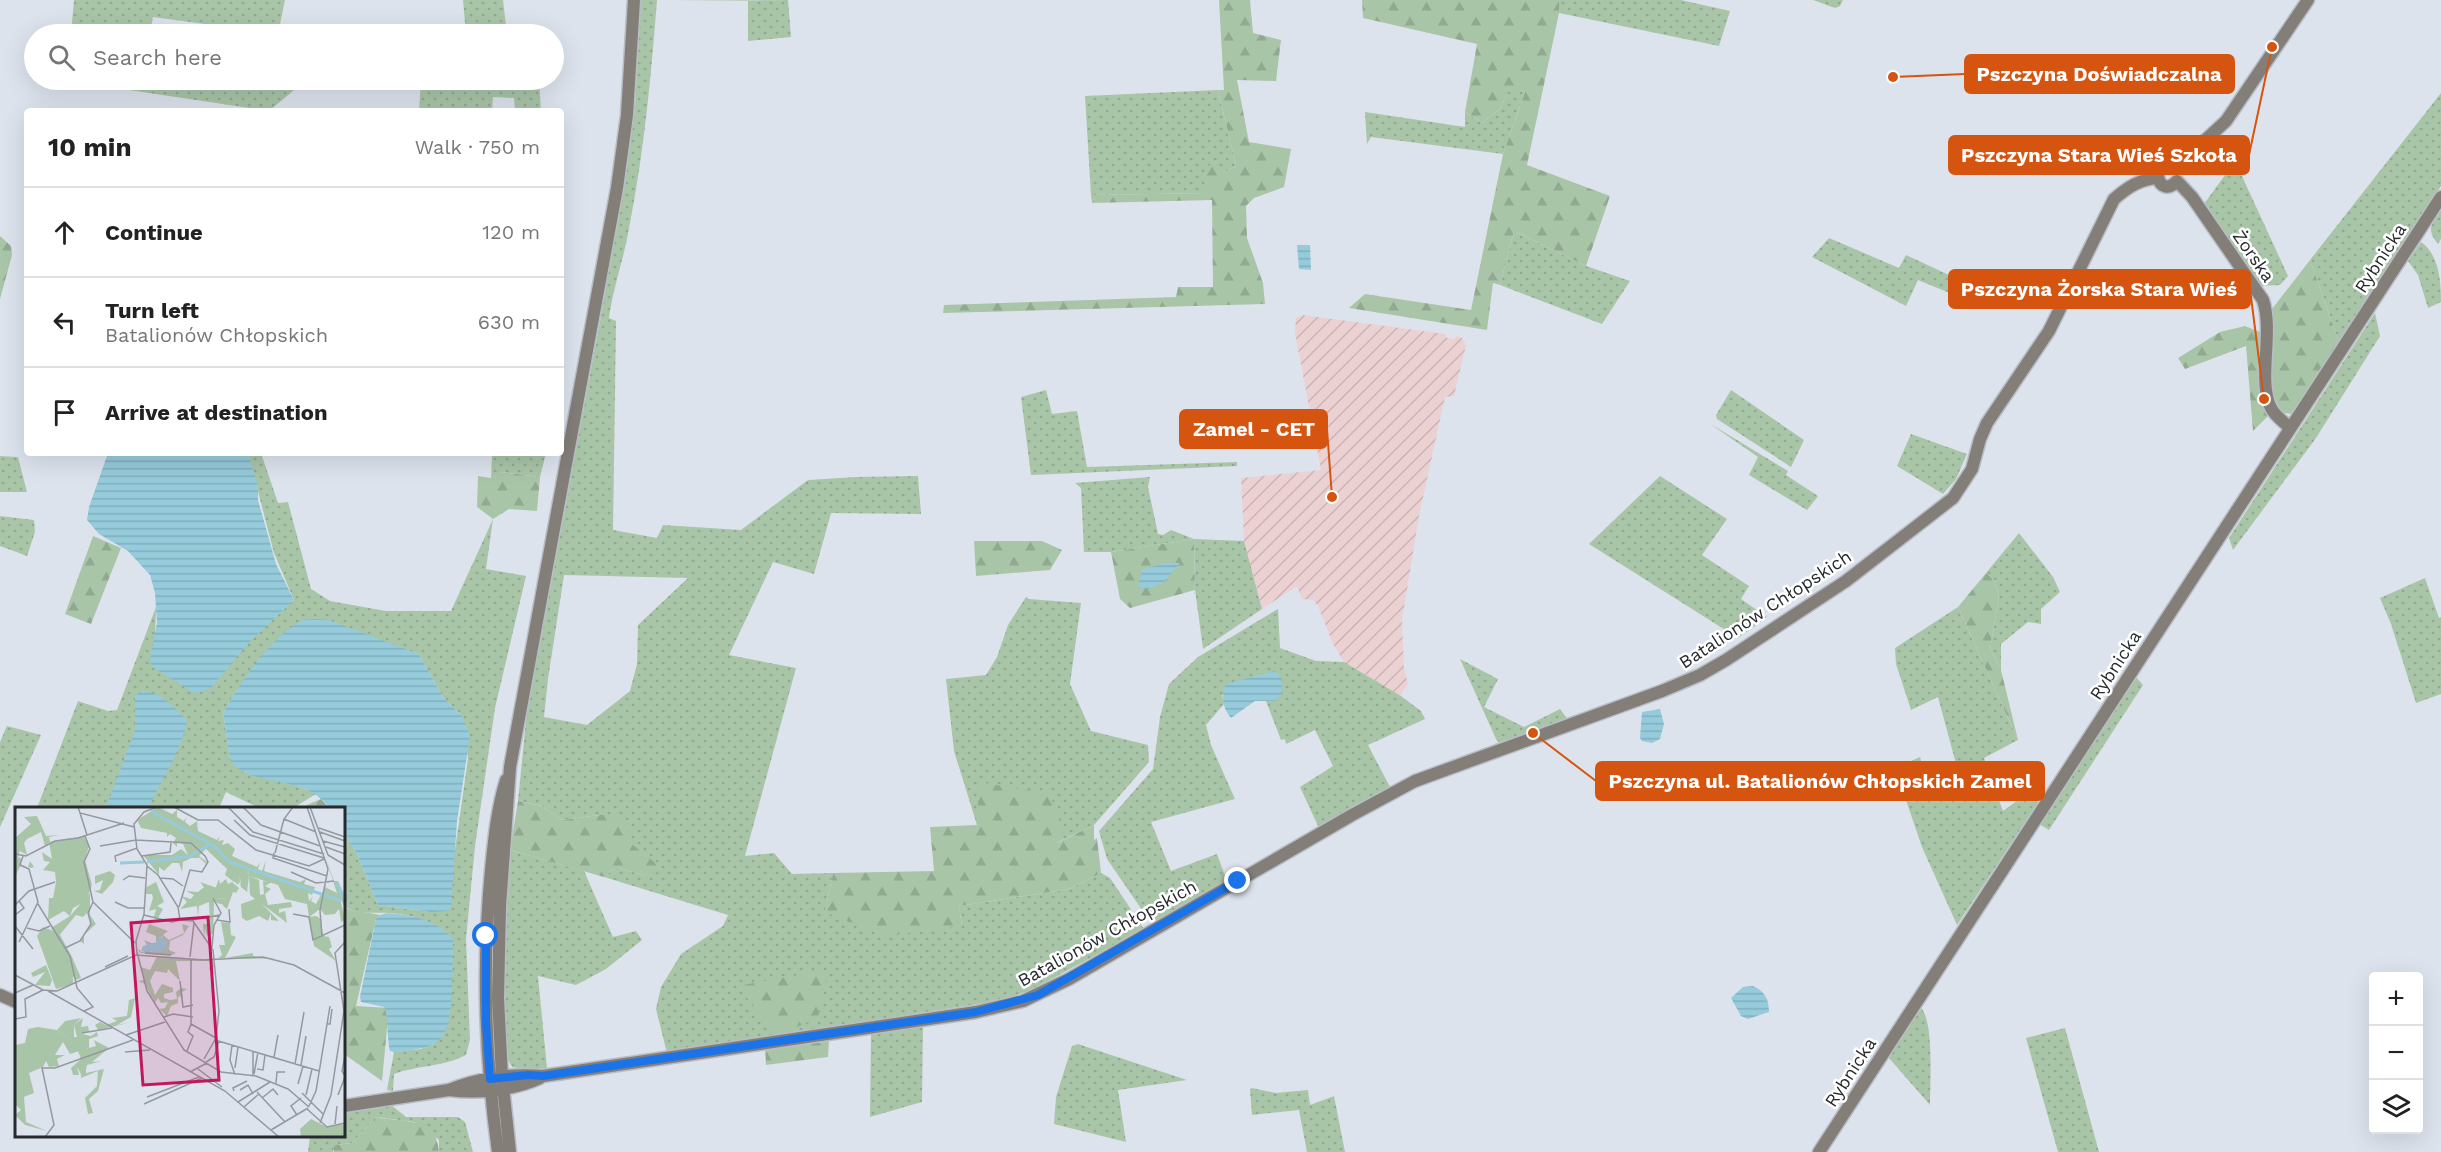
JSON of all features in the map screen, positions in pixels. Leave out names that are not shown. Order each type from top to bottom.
[{"type":"street","points":[[498,1152],[496,1083],[498,956],[510,767],[617,188],[627,114],[634,0]]},
{"type":"street","points":[[2175,168],[2226,121],[2308,0]]},
{"type":"street","points":[[2168,165],[2175,168],[2178,172],[2177,181],[2173,185],[2166,186],[2161,183],[2158,178],[2159,171],[2168,165]]},
{"type":"street","name":"Batalionów Chłopskich","points":[[345,1107],[449,1090],[464,1092],[528,1075],[543,1076],[976,1012],[1023,1000],[1069,979],[1414,781],[1639,700],[1700,675],[1846,580],[1953,498],[1971,469],[1987,423],[2056,319],[2114,199],[2133,184],[2158,178]]},
{"type":"street","name":"Żorska","points":[[2177,181],[2192,197],[2263,300],[2268,320],[2267,397],[2275,414],[2290,428]]},
{"type":"street","name":"Rybnicka","points":[[1820,1152],[2441,197]]},
{"type":"street","points":[[0,995],[15,1002]]},
{"type":"street","points":[[496,1083],[510,1152]]},
{"type":"shaded area","points":[[1303,315],[1445,334],[1447,338],[1454,339],[1457,336],[1462,338],[1466,345],[1454,396],[1445,397],[1419,516],[1402,620],[1404,668],[1408,684],[1400,696],[1344,662],[1333,644],[1318,606],[1313,600],[1302,599],[1297,586],[1262,609],[1244,541],[1241,478],[1321,470],[1295,333],[1296,318]]},
{"type":"green space","points":[[74,0],[285,0],[280,24],[204,24],[153,17],[152,24],[72,24]]},
{"type":"green space","points":[[463,0],[503,0],[506,24],[465,24]]},
{"type":"green space","points":[[640,0],[657,0],[639,172],[609,318],[616,321],[613,530],[657,538],[663,525],[741,530],[808,480],[918,476],[921,514],[831,513],[814,574],[773,562],[729,655],[796,668],[745,856],[774,853],[792,874],[833,873],[825,912],[962,926],[959,906],[1069,889],[1101,873],[1110,878],[1144,929],[1031,990],[1003,1000],[667,1053],[656,1009],[661,987],[681,954],[723,926],[728,915],[604,877],[616,867],[646,876],[628,841],[628,829],[600,815],[562,820],[542,806],[518,801],[527,710],[601,316],[635,106]],"holes":[[[564,575],[688,578],[638,625],[637,664],[630,691],[587,725],[544,717]]]},
{"type":"green space","points":[[788,0],[791,37],[748,41],[748,1],[669,1]]},
{"type":"green space","points":[[1219,0],[1250,0],[1253,33],[1281,40],[1276,81],[1237,80],[1249,142],[1291,149],[1284,187],[1254,198],[1246,206],[1247,238],[1263,283],[1265,304],[943,313],[944,305],[1176,297],[1178,287],[1213,287],[1212,200],[1092,203],[1091,195],[1208,193],[1203,178],[1209,165],[1225,172],[1236,166],[1218,90],[1224,90]]},
{"type":"green space","points":[[1362,0],[1560,0],[1527,165],[1610,196],[1586,266],[1514,231],[1500,285],[1493,283],[1487,330],[1349,308],[1365,294],[1471,310],[1503,154],[1525,92],[1509,88],[1501,108],[1482,123],[1465,112],[1477,44],[1363,18]]},
{"type":"green space","points":[[1560,0],[1681,0],[1730,11],[1719,46],[1559,13]]},
{"type":"green space","points":[[1813,0],[1843,0],[1840,6],[1835,8]]},
{"type":"green space","points":[[1509,87],[1525,92],[1503,154],[1371,137],[1367,144],[1365,112],[1465,127],[1465,112],[1482,123],[1501,108]]},
{"type":"green space","points":[[129,90],[294,90],[273,108],[249,108]]},
{"type":"green space","points":[[420,90],[540,90],[541,108],[515,108],[514,98],[493,97],[492,108],[419,108]]},
{"type":"green space","points":[[1218,90],[1236,166],[1225,172],[1209,193],[1091,195],[1085,96]]},
{"type":"green space","points":[[2441,93],[2441,186],[2339,342],[2310,260]]},
{"type":"green space","points":[[2235,161],[2288,276],[2280,285],[2259,286],[2204,204]]},
{"type":"green space","points":[[2441,210],[2441,239],[2438,244],[2431,227]]},
{"type":"green space","points":[[1514,231],[1586,266],[1630,281],[1602,324],[1500,285]]},
{"type":"green space","points":[[0,236],[11,246],[12,255],[0,299]]},
{"type":"green space","points":[[1829,238],[1899,268],[1906,255],[1964,282],[1957,296],[1918,280],[1906,306],[1812,257]]},
{"type":"green space","points":[[2421,242],[2432,254],[2438,269],[2440,286],[2441,302],[2428,308],[2418,275],[2408,261]]},
{"type":"green space","points":[[2310,260],[2339,342],[2292,414],[2284,413],[2272,402],[2272,309]]},
{"type":"green space","points":[[2375,313],[2380,336],[2316,438],[2233,550],[2229,538]]},
{"type":"green space","points":[[2245,326],[2262,333],[2270,414],[2253,431],[2246,346],[2185,369],[2178,358],[2220,332]]},
{"type":"green space","points":[[1046,390],[1052,414],[1077,411],[1087,467],[1237,462],[1237,466],[1031,475],[1021,397]]},
{"type":"green space","points":[[1731,390],[1804,440],[1791,467],[1717,419],[1716,415]]},
{"type":"green space","points":[[1709,423],[1788,471],[1786,475],[1818,496],[1807,510],[1749,475],[1758,457]]},
{"type":"green space","points":[[1911,434],[1967,454],[1956,479],[1943,494],[1897,466]]},
{"type":"green space","points":[[0,456],[18,457],[27,492],[0,492]]},
{"type":"green space","points":[[249,456],[262,456],[278,503],[288,502],[311,589],[330,601],[386,611],[451,611],[493,519],[486,569],[526,576],[495,708],[475,846],[466,939],[470,1040],[466,1055],[448,1062],[394,1074],[393,1091],[387,1090],[394,1052],[421,1049],[434,1044],[442,929],[411,916],[361,912],[345,907],[345,834],[357,854],[378,905],[430,912],[455,850],[468,758],[462,716],[443,697],[419,654],[236,691],[223,713],[230,758],[310,791],[320,789],[321,799],[316,794],[295,807],[257,807],[226,792],[219,807],[37,807],[78,701],[108,711],[117,710],[156,607],[155,641],[150,658],[243,647],[294,600],[274,553]]},
{"type":"green space","points":[[492,456],[545,456],[540,477],[501,472],[491,478]]},
{"type":"green space","points":[[500,472],[540,477],[537,511],[509,509],[493,519],[477,507],[478,476],[491,478]]},
{"type":"green space","points":[[1660,476],[1727,519],[1702,555],[1749,586],[1741,599],[1767,617],[1738,638],[1589,544]]},
{"type":"green space","points":[[1150,477],[1148,487],[1158,534],[1163,535],[1171,530],[1194,539],[1111,552],[1084,552],[1081,488],[1075,483]]},
{"type":"green space","points":[[0,516],[34,520],[35,532],[27,556],[0,546]]},
{"type":"green space","points":[[2019,533],[2053,577],[2060,592],[2041,609],[2041,624],[2028,622],[2001,644],[2001,670],[1990,649],[1999,596],[1994,580],[1986,573]]},
{"type":"green space","points":[[93,536],[121,548],[91,624],[65,614]]},
{"type":"green space","points":[[1194,539],[1244,541],[1262,609],[1203,649],[1195,590]]},
{"type":"green space","points":[[1194,539],[1195,590],[1130,608],[1120,599],[1111,552]]},
{"type":"green space","points":[[974,541],[1042,541],[1062,550],[1050,570],[976,576]]},
{"type":"green space","points":[[1986,573],[1994,580],[1999,596],[1990,649],[2001,670],[2018,740],[1958,607]]},
{"type":"green space","points":[[2425,578],[2439,618],[2441,617],[2441,694],[2416,703],[2391,624],[2380,598]]},
{"type":"green space","points":[[1026,597],[1081,603],[1070,684],[1091,731],[1148,745],[1149,762],[1094,825],[1056,843],[977,825],[954,751],[946,679],[986,675],[997,657],[1008,625]]},
{"type":"green space","points":[[1958,607],[2018,740],[1984,758],[2003,811],[2032,790],[2038,803],[1957,925],[1922,847],[1895,768],[1920,757],[1931,798],[1962,786],[1938,697],[1911,710],[1896,664],[1895,648]]},
{"type":"green space","points":[[1278,609],[1280,648],[1316,661],[1344,662],[1401,696],[1421,711],[1425,719],[1368,745],[1390,787],[1319,828],[1300,787],[1333,766],[1315,730],[1286,744],[1285,739],[1281,740],[1266,701],[1275,701],[1222,695],[1224,704],[1206,725],[1211,745],[1235,799],[1151,822],[1171,871],[1217,854],[1227,881],[1153,926],[1107,859],[1099,831],[1153,769],[1160,717],[1169,684],[1198,657]]},
{"type":"green space","points":[[1460,659],[1498,679],[1484,707],[1524,727],[1560,709],[1569,721],[1501,746]]},
{"type":"green space","points":[[2136,677],[2143,685],[2049,830],[2039,824]]},
{"type":"green space","points":[[7,726],[41,735],[0,827],[0,742]]},
{"type":"green space","points":[[979,782],[1049,794],[1064,826],[1057,843],[1094,825],[1094,840],[1097,838],[1101,873],[1069,889],[959,906],[962,926],[885,936],[825,912],[833,873],[934,871],[930,827],[977,825]]},
{"type":"green space","points":[[321,799],[328,807],[302,807]]},
{"type":"green space","points":[[518,801],[542,806],[562,820],[600,815],[625,816],[628,841],[664,870],[646,876],[616,867],[604,877],[510,850]]},
{"type":"green space","points":[[510,850],[584,871],[613,937],[636,931],[642,940],[606,969],[576,985],[538,976],[547,1068],[529,1070],[512,1067],[506,1056],[503,959]]},
{"type":"green space","points":[[345,907],[380,915],[376,919],[356,1006],[389,1008],[382,1081],[345,1055]]},
{"type":"green space","points":[[828,970],[818,1018],[778,1035],[737,986]]},
{"type":"green space","points":[[1921,1008],[1925,1015],[1930,1039],[1930,1105],[1888,1057]]},
{"type":"green space","points":[[923,1024],[922,1102],[870,1117],[871,1034]]},
{"type":"green space","points":[[2065,1028],[2099,1152],[2058,1152],[2026,1038]]},
{"type":"green space","points":[[829,1041],[828,1057],[766,1065],[765,1047]]},
{"type":"green space","points":[[1078,1044],[1187,1080],[1118,1090],[1126,1142],[1054,1124],[1056,1097],[1072,1046]]},
{"type":"green space","points":[[1250,1089],[1276,1093],[1308,1090],[1310,1105],[1334,1096],[1345,1152],[1307,1152],[1299,1110],[1252,1115]]},
{"type":"green space","points":[[390,1104],[406,1117],[458,1117],[465,1122],[473,1152],[439,1152],[439,1140],[414,1122],[376,1117],[352,1143],[335,1145],[333,1152],[308,1152],[310,1137],[345,1137],[345,1113]]},
{"type":"green space","points":[[376,1117],[417,1123],[425,1127],[437,1140],[439,1152],[334,1152],[334,1145],[352,1143]]},
{"type":"water","points":[[1297,245],[1310,245],[1311,270],[1299,269]]},
{"type":"water","points":[[107,456],[249,456],[258,486],[258,500],[276,564],[294,600],[252,639],[211,688],[196,693],[191,691],[151,666],[150,658],[157,623],[155,593],[150,575],[128,551],[99,534],[87,520],[89,507]]},
{"type":"water","points":[[1165,563],[1180,563],[1163,583],[1148,589],[1138,586],[1142,570]]},
{"type":"water","points":[[306,619],[326,619],[419,654],[443,697],[462,716],[470,736],[457,821],[451,907],[447,911],[430,912],[378,905],[357,854],[345,834],[345,807],[328,807],[319,797],[306,789],[249,774],[238,768],[230,759],[223,713],[238,687],[258,660],[294,626]]},
{"type":"water","points":[[1275,671],[1282,679],[1281,694],[1275,701],[1255,701],[1231,718],[1223,701],[1226,684]]},
{"type":"water","points":[[142,691],[149,692],[167,701],[187,720],[184,732],[176,755],[149,807],[106,807],[135,730],[135,696]]},
{"type":"water","points":[[1660,709],[1664,724],[1660,739],[1652,743],[1642,741],[1640,738],[1642,712]]},
{"type":"water","points":[[387,913],[423,919],[439,927],[453,939],[453,975],[449,1018],[442,1037],[424,1048],[403,1052],[390,1051],[384,1007],[361,1002],[360,997],[376,919]]},
{"type":"water","points":[[1753,986],[1766,996],[1769,1012],[1748,1019],[1741,1016],[1731,998],[1743,987]]},
{"type":"place","name":"Pszczyna Stara Wieś Szkoła","points":[[2272,47]]},
{"type":"place","name":"Pszczyna Doświadczalna","points":[[1893,77]]},
{"type":"place","name":"Pszczyna Żorska Stara Wieś","points":[[2264,399]]},
{"type":"place","name":"Zamel - CET","points":[[1332,497]]},
{"type":"place","name":"Pszczyna ul. Batalionów Chłopskich Zamel","points":[[1533,733]]},
{"type":"route","points":[[486,936],[486,1022],[490,1079],[528,1075],[543,1076],[976,1012],[1023,1000],[1069,979],[1238,881]]}]
